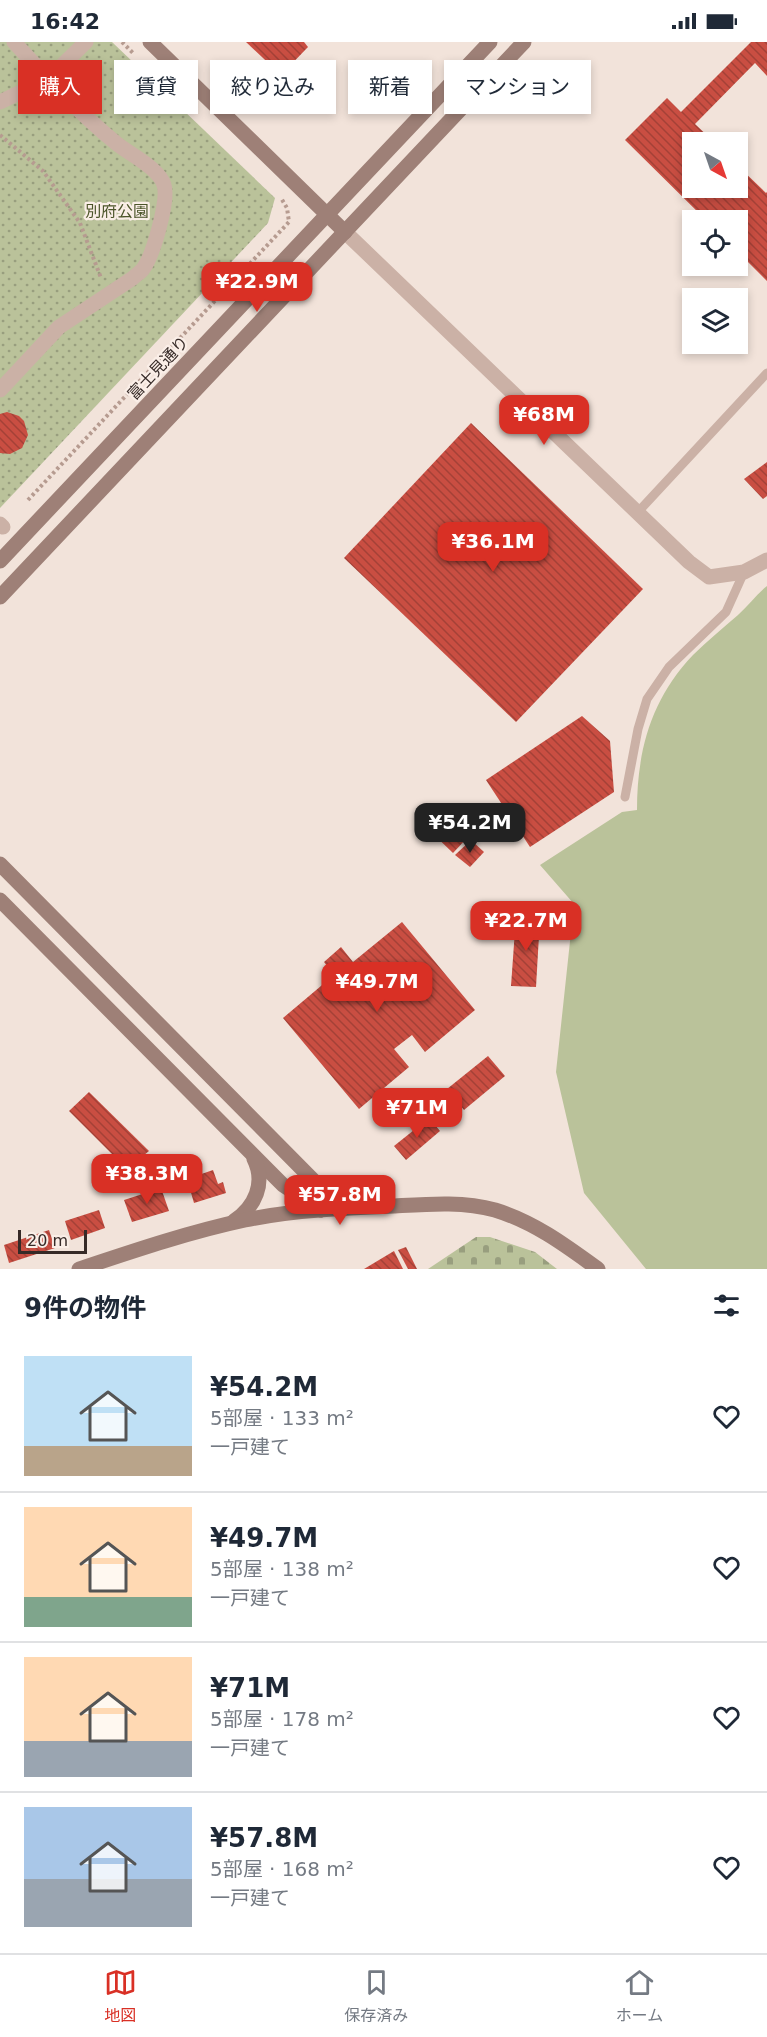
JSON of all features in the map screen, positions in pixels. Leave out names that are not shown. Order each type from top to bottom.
[{"type":"street","points":[[14,42],[31,60]]},
{"type":"street","points":[[68,60],[86,42]]},
{"type":"street","points":[[150,42],[689,562],[709,577],[744,572],[767,560]]},
{"type":"street","name":"富士見通り","points":[[0,561],[490,42]]},
{"type":"street","points":[[0,597],[524,42]]},
{"type":"street","points":[[0,102],[18,93]]},
{"type":"street","points":[[0,390],[59,327],[144,269],[151,253],[165,198],[164,185],[159,175],[116,144],[85,114]]},
{"type":"street","points":[[0,864],[313,1180],[321,1210]]},
{"type":"street","points":[[0,900],[283,1185],[321,1210]]},
{"type":"street","points":[[229,1224],[250,1207],[257,1191],[259,1174],[251,1153]]},
{"type":"street","points":[[78,1269],[229,1224],[270,1216],[321,1210],[438,1204],[485,1208],[530,1224],[598,1269]]},
{"type":"lane","points":[[637,513],[767,373]]},
{"type":"lane","points":[[625,796],[638,729],[647,699],[669,667],[726,612],[744,572]]},
{"type":"path","points":[[122,42],[139,58]]},
{"type":"path","points":[[0,135],[43,171],[80,224],[107,294]]},
{"type":"path","points":[[28,501],[289,222],[287,208],[273,189]]},
{"type":"green space","name":"別府公園","points":[[0,42],[112,42],[131,60],[114,60],[114,114],[187,114],[275,198],[268,223],[0,508]]},
{"type":"green space","points":[[767,586],[767,1269],[646,1269],[584,1193],[556,1072],[574,904],[540,865],[622,812],[637,810],[644,747],[649,727],[667,689],[693,655]]},
{"type":"green space","points":[[476,1237],[490,1237],[535,1252],[557,1269],[428,1269]]},
{"type":"building","points":[[246,42],[304,42],[308,47],[295,60],[265,60]]},
{"type":"building","points":[[751,42],[767,42],[767,76],[755,63],[695,124],[703,132],[682,132],[682,196],[625,140],[667,98],[681,112]]},
{"type":"building","points":[[748,176],[767,192],[767,281],[748,262],[748,210],[696,210],[684,198],[748,198]]},
{"type":"building","points":[[7,412],[19,416],[24,421],[28,435],[22,448],[10,454],[0,453],[0,414]]},
{"type":"building","points":[[471,423],[643,589],[516,722],[344,558]]},
{"type":"building","points":[[767,462],[767,496],[763,499],[744,479]]},
{"type":"building","points":[[582,716],[610,741],[614,792],[530,847],[486,780]]},
{"type":"building","points":[[444,816],[468,837],[453,853],[428,829]]},
{"type":"building","points":[[471,840],[484,852],[470,867],[455,855]]},
{"type":"building","points":[[516,916],[540,918],[536,987],[511,986]]},
{"type":"building","points":[[402,922],[475,1010],[425,1052],[412,1035],[394,1049],[409,1067],[359,1109],[283,1018],[334,975],[324,962],[341,947],[353,962]]},
{"type":"building","points":[[488,1056],[505,1076],[464,1110],[447,1089]]},
{"type":"building","points":[[89,1092],[149,1151],[127,1169],[69,1111]]},
{"type":"building","points":[[429,1118],[440,1131],[406,1160],[394,1146]]},
{"type":"building","points":[[213,1170],[218,1184],[223,1182],[226,1193],[194,1203],[187,1179]]},
{"type":"building","points":[[161,1188],[169,1211],[132,1222],[124,1200]]},
{"type":"building","points":[[99,1210],[105,1228],[71,1240],[65,1221]]},
{"type":"building","points":[[49,1230],[55,1248],[9,1263],[4,1245]]},
{"type":"building","points":[[406,1247],[417,1269],[408,1269],[398,1250]]},
{"type":"building","points":[[394,1251],[403,1269],[364,1269]]}]
